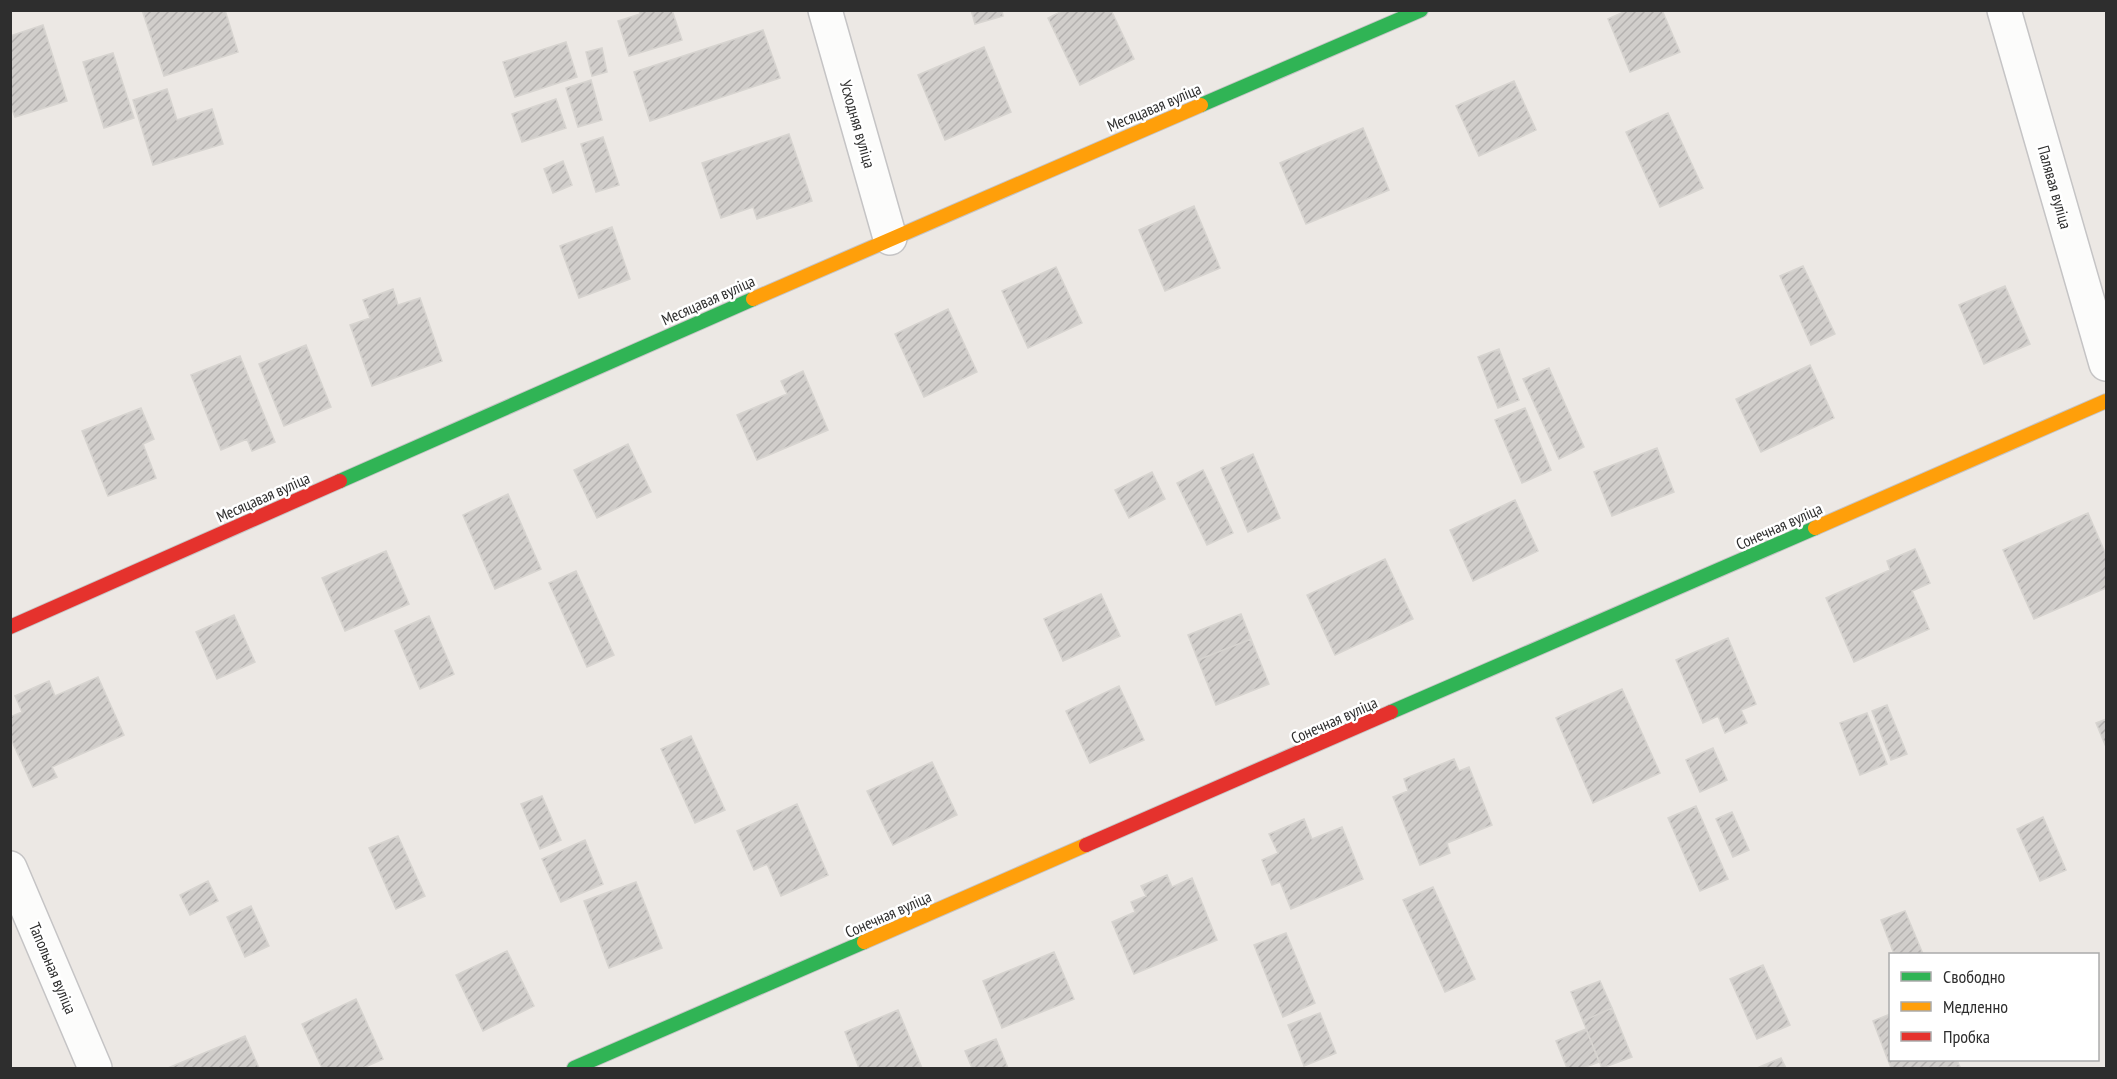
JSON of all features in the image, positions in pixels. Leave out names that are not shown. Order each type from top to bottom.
[{"type":"street","name":"Усходняя вуліца","points":[[825,10],[890,238]]},
{"type":"street","name":"Месяцавая вуліца","points":[[10,627],[890,238],[1421,10]]},
{"type":"street","name":"Палявая вуліца","points":[[2004,10],[2106,364]]},
{"type":"street","name":"Сонечная вуліца","points":[[574,1068],[2106,401]]},
{"type":"street","name":"Тапольная вуліца","points":[[10,868],[95,1068]]},
{"type":"building","points":[[142,10],[225,10],[238,52],[164,76]]},
{"type":"building","points":[[639,10],[672,10],[682,40],[629,56],[618,21],[640,14]]},
{"type":"building","points":[[971,10],[1002,10],[1003,16],[975,24]]},
{"type":"building","points":[[1064,10],[1111,10],[1134,59],[1080,85],[1048,18]]},
{"type":"building","points":[[1628,10],[1662,10],[1680,52],[1630,72],[1608,19]]},
{"type":"building","points":[[43,25],[67,101],[15,117],[10,105],[10,36]]},
{"type":"building","points":[[763,30],[780,78],[650,121],[634,72]]},
{"type":"building","points":[[566,42],[577,77],[515,97],[503,62]]},
{"type":"building","points":[[984,47],[1011,112],[945,140],[918,75]]},
{"type":"building","points":[[602,48],[607,72],[592,76],[586,52]]},
{"type":"building","points":[[113,53],[134,118],[104,128],[83,62]]},
{"type":"building","points":[[591,80],[602,120],[578,127],[566,88]]},
{"type":"building","points":[[1514,81],[1536,130],[1479,156],[1456,106]]},
{"type":"building","points":[[167,89],[177,120],[212,109],[223,144],[153,165],[133,100]]},
{"type":"building","points":[[556,99],[566,128],[522,142],[512,114]]},
{"type":"building","points":[[1668,113],[1703,188],[1660,207],[1626,132]]},
{"type":"building","points":[[1363,128],[1389,190],[1306,224],[1280,163]]},
{"type":"building","points":[[789,134],[812,201],[757,219],[753,207],[721,218],[702,163]]},
{"type":"building","points":[[603,137],[619,185],[596,192],[581,144]]},
{"type":"building","points":[[563,161],[572,185],[553,193],[544,169]]},
{"type":"building","points":[[1194,206],[1220,268],[1165,291],[1139,230]]},
{"type":"building","points":[[612,227],[630,279],[579,298],[560,246]]},
{"type":"building","points":[[1803,266],[1835,334],[1811,345],[1780,276]]},
{"type":"building","points":[[1056,267],[1082,323],[1028,348],[1002,291]]},
{"type":"building","points":[[2005,286],[2030,344],[1984,364],[1959,305]]},
{"type":"building","points":[[393,289],[398,305],[420,298],[442,361],[372,386],[350,325],[370,318],[363,300]]},
{"type":"building","points":[[948,309],[977,372],[924,397],[895,334]]},
{"type":"building","points":[[306,345],[331,407],[284,426],[259,364]]},
{"type":"building","points":[[1499,349],[1519,400],[1498,408],[1478,357]]},
{"type":"building","points":[[240,356],[275,442],[252,451],[247,439],[221,450],[191,375]]},
{"type":"building","points":[[1810,365],[1834,418],[1761,452],[1736,399]]},
{"type":"building","points":[[1549,368],[1584,447],[1559,459],[1523,379]]},
{"type":"building","points":[[803,371],[828,430],[757,460],[737,415],[787,394],[781,381]]},
{"type":"building","points":[[141,408],[154,439],[143,444],[156,478],[108,496],[82,431]]},
{"type":"building","points":[[1525,408],[1551,470],[1522,483],[1495,420]]},
{"type":"building","points":[[628,444],[651,492],[597,518],[574,470]]},
{"type":"building","points":[[1657,448],[1674,492],[1612,516],[1594,472]]},
{"type":"building","points":[[1253,454],[1280,518],[1248,532],[1221,468]]},
{"type":"building","points":[[1203,470],[1233,533],[1207,545],[1177,483]]},
{"type":"building","points":[[1152,472],[1165,499],[1129,518],[1115,490]]},
{"type":"building","points":[[508,494],[541,569],[495,589],[463,515]]},
{"type":"building","points":[[1515,500],[1538,551],[1473,581],[1450,530]]},
{"type":"building","points":[[2088,513],[2106,555],[2106,588],[2034,619],[2003,550]]},
{"type":"building","points":[[1915,549],[1930,583],[1912,591],[1929,629],[1854,662],[1826,598],[1890,570],[1887,561]]},
{"type":"building","points":[[386,551],[409,604],[345,631],[322,578]]},
{"type":"building","points":[[1385,559],[1413,619],[1335,655],[1307,595]]},
{"type":"building","points":[[576,571],[614,655],[587,667],[549,583]]},
{"type":"building","points":[[1101,594],[1120,636],[1063,661],[1044,619]]},
{"type":"building","points":[[1241,614],[1251,639],[1198,660],[1188,635]]},
{"type":"building","points":[[234,615],[255,662],[217,679],[196,632]]},
{"type":"building","points":[[429,616],[454,674],[420,689],[395,631]]},
{"type":"building","points":[[1728,638],[1756,704],[1741,710],[1747,723],[1725,733],[1718,716],[1703,723],[1676,660]]},
{"type":"building","points":[[1251,639],[1269,684],[1216,705],[1198,660]]},
{"type":"building","points":[[98,677],[124,735],[52,767],[57,777],[33,787],[10,737],[10,717],[22,712],[15,696],[49,681],[55,696]]},
{"type":"building","points":[[1119,686],[1144,740],[1090,763],[1066,711]]},
{"type":"building","points":[[1622,689],[1660,773],[1593,803],[1556,718]]},
{"type":"building","points":[[1887,705],[1907,754],[1891,760],[1872,711]]},
{"type":"building","points":[[1867,713],[1887,764],[1860,775],[1840,723]]},
{"type":"building","points":[[2106,719],[2106,747],[2096,723]]},
{"type":"building","points":[[691,736],[725,810],[695,823],[661,749]]},
{"type":"building","points":[[1713,748],[1727,780],[1700,792],[1686,760]]},
{"type":"building","points":[[1454,759],[1459,771],[1469,767],[1492,825],[1447,843],[1450,853],[1420,865],[1393,797],[1408,791],[1404,779]]},
{"type":"building","points":[[932,762],[957,815],[893,845],[867,791]]},
{"type":"building","points":[[542,796],[561,840],[540,849],[521,804]]},
{"type":"building","points":[[797,804],[828,875],[781,896],[767,864],[754,870],[737,831]]},
{"type":"building","points":[[1696,806],[1728,879],[1700,891],[1668,818]]},
{"type":"building","points":[[1732,812],[1749,850],[1733,857],[1716,819]]},
{"type":"building","points":[[2043,817],[2066,870],[2040,881],[2017,829]]},
{"type":"building","points":[[1304,819],[1312,839],[1342,827],[1363,879],[1291,909],[1280,882],[1272,885],[1262,860],[1278,853],[1269,834]]},
{"type":"building","points":[[398,836],[425,896],[396,909],[369,848]]},
{"type":"building","points":[[585,840],[603,884],[561,902],[542,859]]},
{"type":"building","points":[[1167,875],[1172,887],[1192,878],[1217,940],[1134,974],[1112,922],[1135,912],[1131,902],[1146,896],[1141,886]]},
{"type":"building","points":[[208,881],[218,901],[190,915],[180,895]]},
{"type":"building","points":[[636,882],[662,948],[609,968],[584,901]]},
{"type":"building","points":[[1433,887],[1475,979],[1445,992],[1403,900]]},
{"type":"building","points":[[251,906],[269,946],[245,957],[227,917]]},
{"type":"building","points":[[1905,911],[1923,953],[1894,953],[1881,920]]},
{"type":"building","points":[[1286,933],[1315,1003],[1283,1017],[1254,945]]},
{"type":"building","points":[[507,951],[534,1006],[483,1031],[456,975]]},
{"type":"building","points":[[1054,952],[1074,999],[1002,1028],[983,981]]},
{"type":"building","points":[[1763,965],[1790,1025],[1757,1039],[1730,979]]},
{"type":"building","points":[[1600,981],[1612,1008],[1583,1021],[1571,992]]},
{"type":"building","points":[[356,999],[383,1059],[363,1068],[322,1068],[302,1024]]},
{"type":"building","points":[[1612,1008],[1632,1057],[1602,1068],[1583,1021]]},
{"type":"building","points":[[898,1010],[922,1068],[859,1068],[845,1032]]},
{"type":"building","points":[[1320,1013],[1336,1053],[1304,1066],[1288,1025]]},
{"type":"building","points":[[1889,1014],[1889,1061],[1957,1061],[1960,1067],[1891,1068],[1873,1021]]},
{"type":"building","points":[[1586,1029],[1599,1062],[1583,1068],[1567,1068],[1556,1041]]},
{"type":"building","points":[[245,1036],[259,1068],[168,1068]]},
{"type":"building","points":[[996,1039],[1008,1068],[972,1068],[965,1051]]},
{"type":"building","points":[[1781,1058],[1786,1068],[1757,1068]]},
{"type":"traffic: fast","points":[[1201,105],[1421,10]]},
{"type":"traffic: fast","points":[[340,481],[753,299]]},
{"type":"traffic: fast","points":[[1391,712],[1815,528]]},
{"type":"traffic: fast","points":[[574,1068],[864,942]]},
{"type":"traffic: slow","points":[[753,299],[1201,105]]},
{"type":"traffic: slow","points":[[1815,528],[2106,401]]},
{"type":"traffic: slow","points":[[864,942],[1086,845]]},
{"type":"traffic: jam","points":[[10,627],[340,481]]},
{"type":"traffic: jam","points":[[1086,845],[1391,712]]}]
